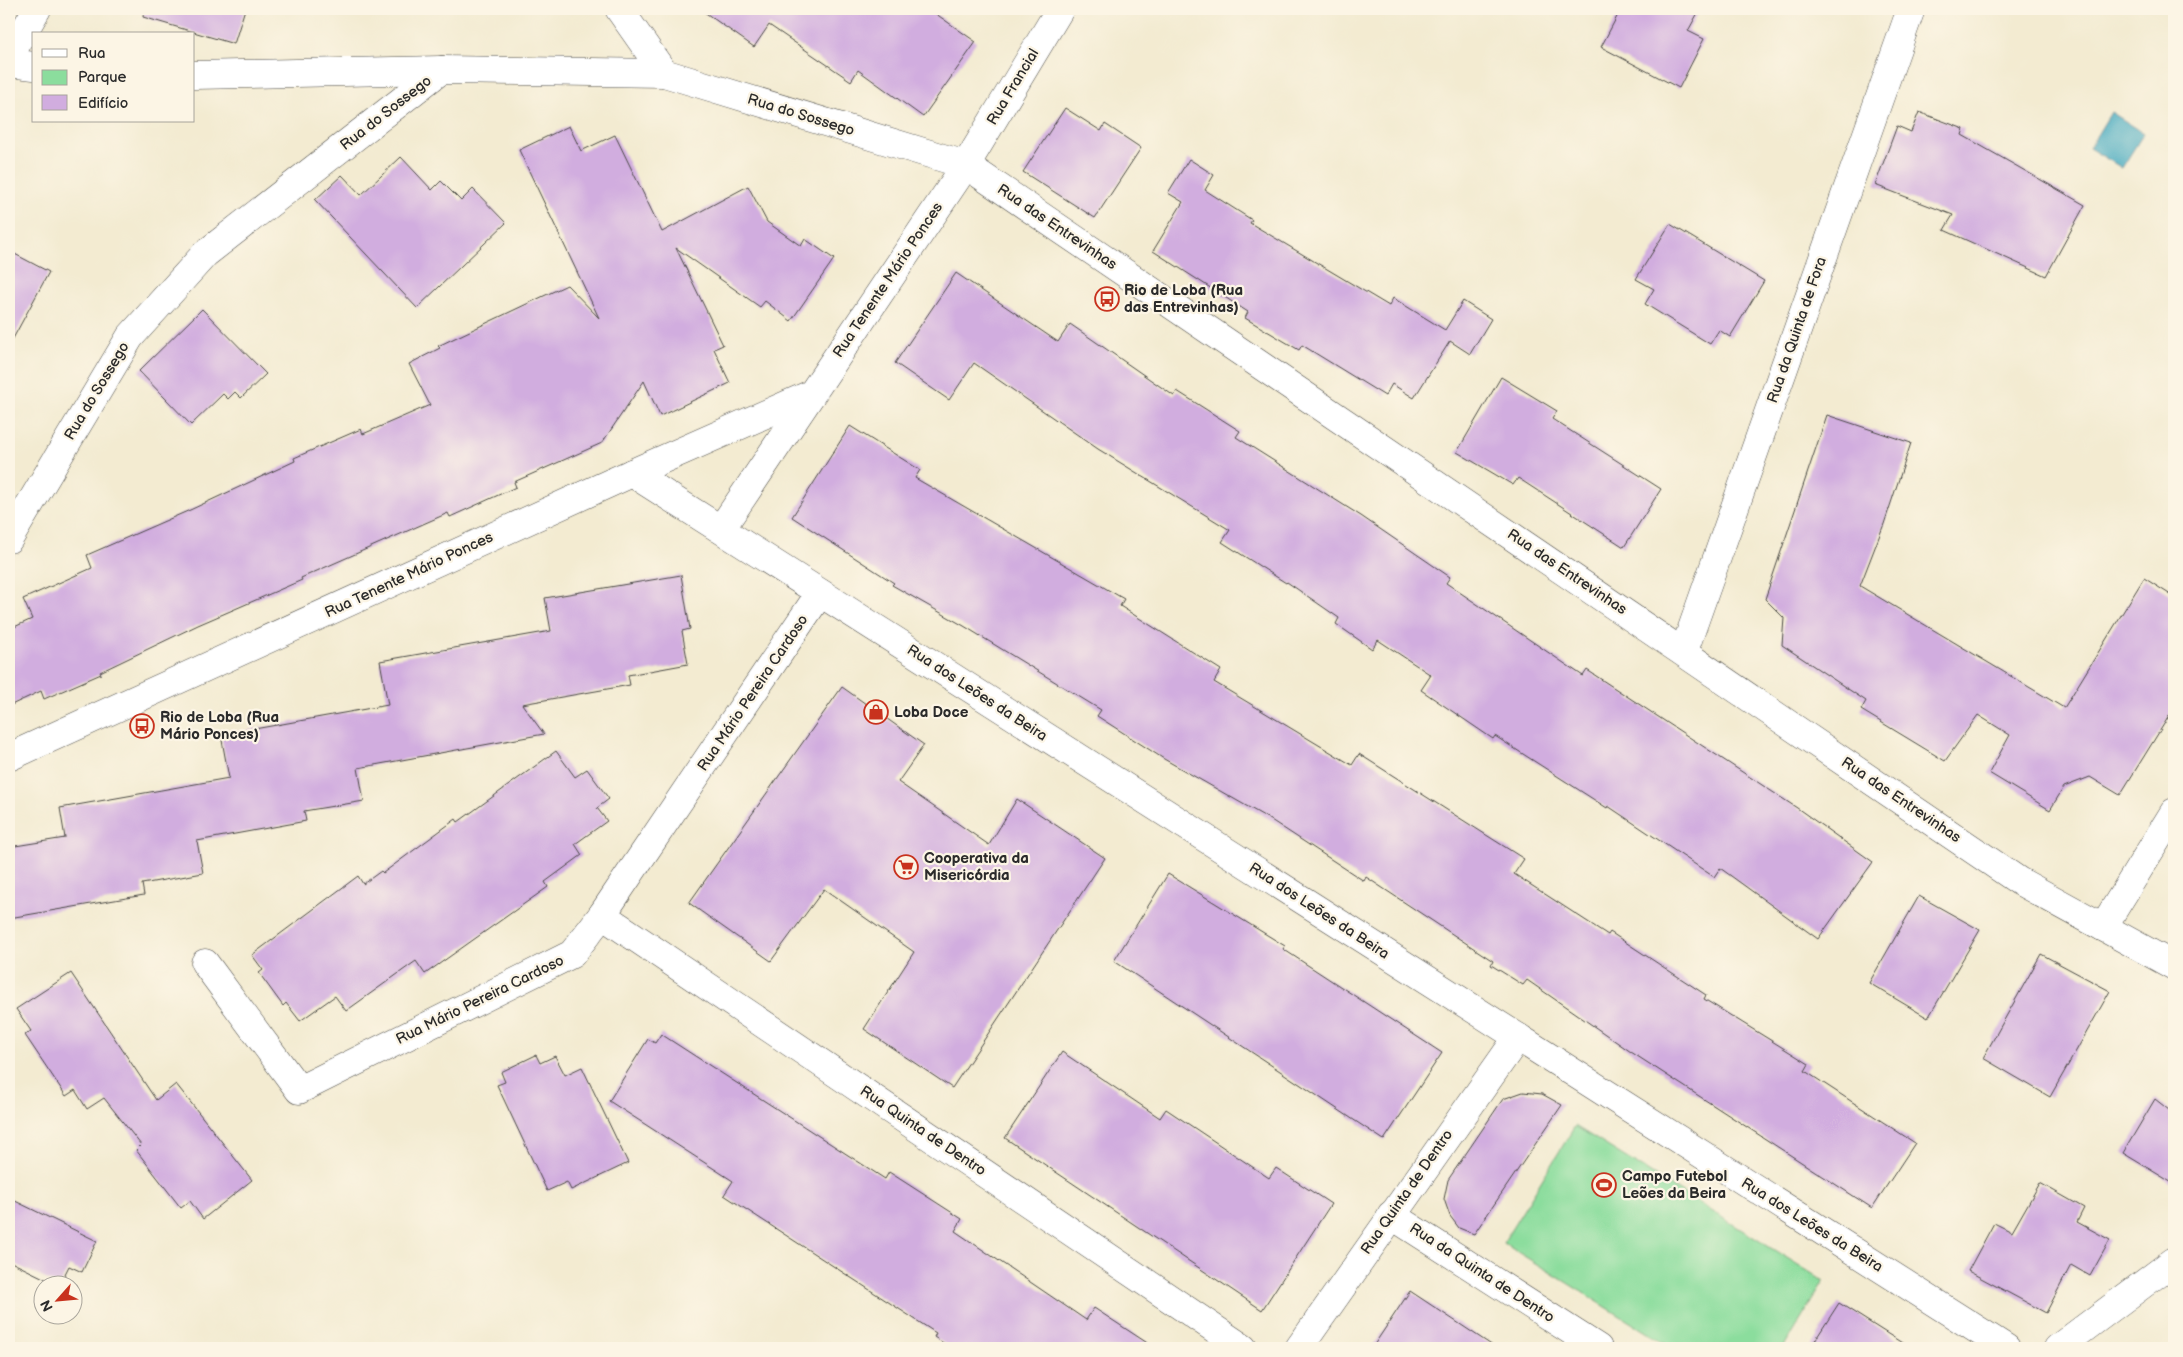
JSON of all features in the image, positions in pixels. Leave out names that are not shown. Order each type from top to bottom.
[{"type":"street","points":[[9,57],[37,9]]},
{"type":"street","points":[[619,9],[664,73]]},
{"type":"street","name":"Rua Francial","points":[[966,165],[1060,9]]},
{"type":"street","name":"Rua da Quinta de Fora","points":[[1684,651],[1910,9]]},
{"type":"street","points":[[9,63],[32,66]]},
{"type":"street","points":[[195,75],[441,70]]},
{"type":"street","name":"Rua do Sossego","points":[[9,539],[130,337],[205,254],[441,70],[664,73],[966,165]]},
{"type":"street","name":"Rua Tenente Mário Ponces","points":[[721,529],[810,394],[966,165]]},
{"type":"street","name":"Rua das Entrevinhas","points":[[966,165],[1684,651],[2019,881],[2174,966]]},
{"type":"street","name":"Rua Tenente Mário Ponces","points":[[9,757],[632,473],[810,394]]},
{"type":"street","name":"Rua dos Leões da Beira","points":[[632,473],[2006,1348]]},
{"type":"street","name":"Rua Mário Pereira Cardoso","points":[[204,963],[299,1090],[572,954],[602,914],[820,593]]},
{"type":"street","points":[[2103,927],[2174,812]]},
{"type":"street","name":"Rua Quinta de Dentro","points":[[602,914],[1243,1348]]},
{"type":"street","name":"Rua Quinta de Dentro","points":[[1298,1348],[1518,1038]]},
{"type":"street","name":"Rua da Quinta de Dentro","points":[[1391,1215],[1598,1348]]},
{"type":"street","points":[[2058,1348],[2174,1261]]},
{"type":"green space","name":"Campo Futebol Leões da Beira","points":[[1575,1126],[1824,1281],[1783,1348],[1672,1348],[1503,1243]]},
{"type":"water","points":[[2111,112],[2144,133],[2122,168],[2089,148]]},
{"type":"building","points":[[144,9],[245,9],[234,44],[143,17]]},
{"type":"building","points":[[700,9],[929,9],[976,42],[923,117],[858,70],[851,81],[769,25],[754,47]]},
{"type":"building","points":[[1621,9],[1700,9],[1688,31],[1704,39],[1679,88],[1601,47]]},
{"type":"building","points":[[1065,108],[1101,131],[1105,124],[1141,148],[1095,218],[1023,172]]},
{"type":"building","points":[[1919,112],[1964,129],[1962,135],[2085,205],[2046,276],[1944,230],[1953,215],[1875,185],[1897,126],[1911,132]]},
{"type":"building","points":[[569,126],[581,151],[615,135],[662,232],[748,186],[767,222],[801,246],[805,239],[834,259],[791,321],[765,301],[760,307],[676,248],[723,345],[714,349],[730,383],[660,416],[644,381],[602,443],[514,482],[516,487],[450,517],[448,513],[301,578],[302,580],[198,625],[100,672],[101,674],[44,699],[41,691],[9,706],[9,636],[12,628],[32,619],[23,599],[92,568],[87,555],[295,461],[294,458],[361,429],[363,434],[430,405],[409,364],[440,348],[438,346],[567,285],[599,318],[519,150]]},
{"type":"building","points":[[401,157],[432,190],[441,181],[461,201],[473,189],[506,223],[417,308],[315,200],[342,175],[361,195]]},
{"type":"building","points":[[1189,159],[1214,175],[1205,190],[1252,220],[1250,223],[1389,306],[1393,298],[1445,330],[1463,301],[1491,319],[1470,354],[1450,341],[1414,398],[1392,384],[1385,396],[1302,345],[1299,350],[1245,318],[1248,312],[1153,251],[1183,202],[1168,193]]},
{"type":"building","points":[[1670,224],[1764,281],[1730,337],[1719,330],[1710,344],[1645,304],[1654,289],[1636,279]]},
{"type":"building","points":[[9,251],[49,272],[9,346]]},
{"type":"building","points":[[956,273],[1058,342],[1070,324],[1174,396],[1177,391],[1240,431],[1236,437],[1361,516],[1450,577],[1446,583],[1583,676],[1587,670],[1797,808],[1873,862],[1818,939],[1720,868],[1714,877],[1608,806],[1607,808],[1495,736],[1493,739],[1421,690],[1431,675],[1378,640],[1372,649],[1336,624],[1339,618],[1287,582],[1222,542],[1230,530],[1098,449],[974,363],[949,400],[895,363]]},
{"type":"building","points":[[202,309],[266,374],[241,398],[235,392],[228,399],[223,394],[191,425],[139,371]]},
{"type":"building","points":[[1501,377],[1557,411],[1552,419],[1661,489],[1624,547],[1518,478],[1513,485],[1457,452]]},
{"type":"building","points":[[1827,415],[1911,443],[1884,524],[1860,586],[2064,708],[2144,578],[2174,597],[2174,708],[2120,795],[2090,777],[2064,787],[2050,810],[1989,773],[2010,735],[1978,715],[1945,761],[1861,710],[1866,701],[1782,645],[1784,618],[1765,599]]},
{"type":"building","points":[[850,426],[920,470],[915,478],[1124,599],[1120,606],[1221,670],[1214,682],[1352,765],[1359,754],[1524,859],[1514,874],[1608,935],[1610,932],[1706,995],[1704,999],[1809,1064],[1805,1071],[1915,1143],[1872,1208],[1631,1052],[1527,980],[1523,985],[1491,965],[1493,961],[1366,877],[1364,881],[1271,820],[1164,759],[1097,716],[1101,710],[964,626],[892,585],[894,583],[792,517]]},
{"type":"building","points":[[681,575],[690,629],[682,631],[688,664],[628,675],[630,685],[522,704],[544,734],[358,768],[364,801],[304,811],[306,821],[197,841],[203,873],[142,884],[144,895],[9,918],[9,847],[65,838],[60,808],[229,778],[221,735],[388,705],[380,661],[551,631],[545,598]]},
{"type":"building","points":[[842,687],[924,745],[898,782],[989,845],[1017,799],[1105,858],[952,1088],[864,1029],[914,952],[824,889],[771,961],[689,903]]},
{"type":"building","points":[[556,751],[575,777],[587,769],[609,799],[597,808],[607,821],[575,844],[582,855],[545,882],[548,887],[425,974],[416,961],[346,1011],[335,996],[300,1021],[286,1003],[283,1006],[259,973],[263,970],[252,955],[358,876],[363,884],[381,871],[383,873],[456,819],[458,822]]},
{"type":"building","points":[[1168,874],[1285,946],[1283,949],[1442,1053],[1384,1140],[1114,961]]},
{"type":"building","points":[[1919,896],[1980,930],[1928,1018],[1869,983]]},
{"type":"building","points":[[2041,954],[2110,991],[2050,1097],[1983,1058]]},
{"type":"building","points":[[71,973],[156,1100],[176,1084],[252,1180],[203,1219],[190,1201],[181,1208],[136,1150],[141,1145],[104,1098],[87,1109],[75,1090],[66,1096],[25,1035],[31,1031],[16,1009]]},
{"type":"building","points":[[661,1034],[885,1179],[889,1172],[962,1219],[955,1231],[1086,1320],[1094,1308],[1155,1348],[951,1348],[934,1337],[936,1333],[724,1195],[733,1181],[609,1101],[648,1039],[655,1043]]},
{"type":"building","points":[[1062,1052],[1160,1118],[1166,1109],[1269,1178],[1276,1168],[1331,1204],[1262,1310],[1005,1138]]},
{"type":"building","points":[[536,1055],[540,1063],[555,1056],[565,1075],[582,1067],[628,1163],[571,1190],[567,1182],[547,1191],[497,1085],[505,1082],[501,1072]]},
{"type":"building","points":[[1523,1092],[1542,1094],[1562,1105],[1474,1234],[1459,1228],[1450,1216],[1444,1199],[1448,1180],[1503,1099]]},
{"type":"building","points":[[2155,1099],[2174,1114],[2174,1184],[2123,1153]]},
{"type":"building","points":[[2040,1183],[2084,1208],[2077,1222],[2110,1240],[2090,1276],[2071,1265],[2046,1313],[1968,1271],[1994,1223],[2012,1232]]},
{"type":"building","points":[[9,1198],[97,1241],[82,1272],[69,1266],[65,1274],[36,1274],[9,1261]]},
{"type":"building","points":[[1410,1291],[1496,1348],[1372,1348]]},
{"type":"building","points":[[1839,1303],[1910,1348],[1810,1348]]},
{"type":"place","name":"Rio de Loba (Rua das Entrevinhas)","points":[[1107,299]]},
{"type":"place","name":"Loba Doce","points":[[876,712]]},
{"type":"place","name":"Rio de Loba (Rua Mário Ponces)","points":[[142,726]]},
{"type":"place","name":"Cooperativa da Misericórdia","points":[[906,867]]},
{"type":"place","name":"Campo Futebol Leões da Beira","points":[[1604,1185]]}]
